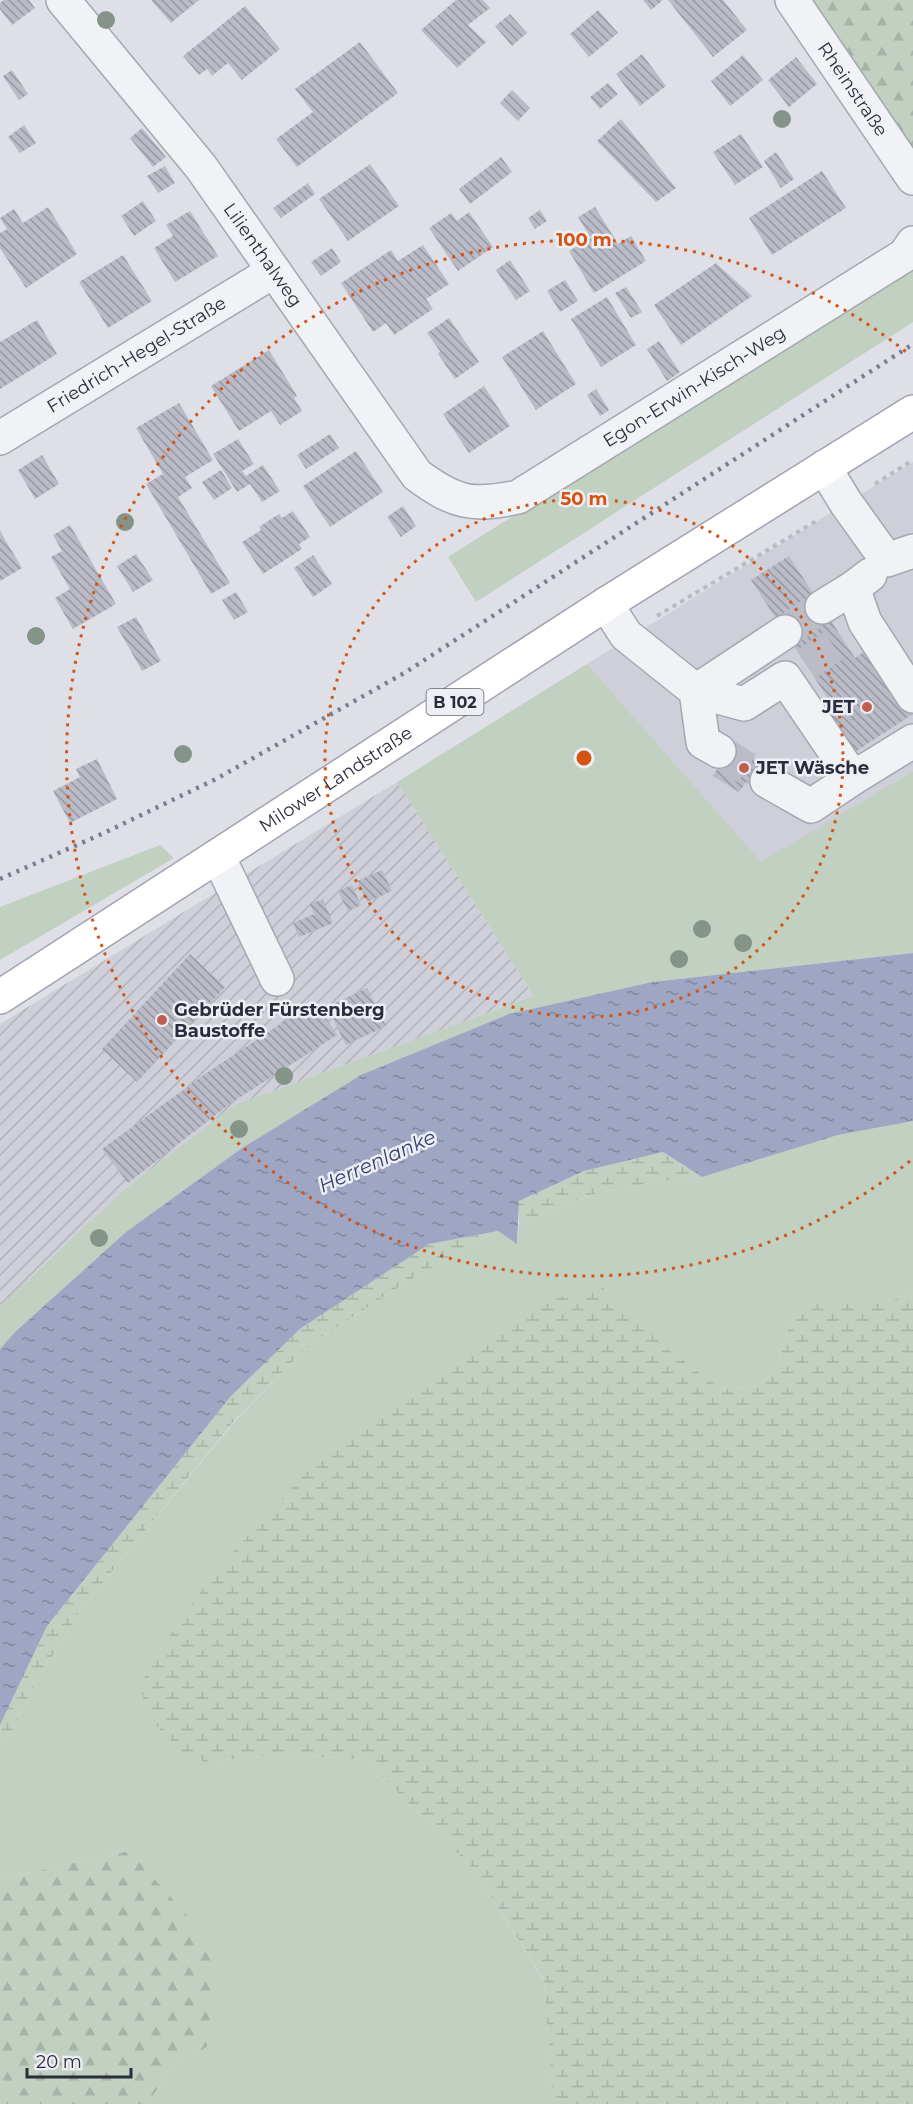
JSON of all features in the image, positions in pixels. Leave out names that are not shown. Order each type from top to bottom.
[{"type":"main road","name":"Milower Landstraße","points":[[0,996],[606,604],[913,412]]},
{"type":"street","name":"Lilienthalweg","points":[[63,0],[201,167],[417,475],[439,491],[464,502]]},
{"type":"street","name":"Rheinstraße","points":[[792,0],[913,178]]},
{"type":"street","name":"Egon-Erwin-Kisch-Weg","points":[[464,502],[493,502],[518,496],[905,255],[913,243]]},
{"type":"street","name":"Friedrich-Hegel-Straße","points":[[0,438],[274,271]]},
{"type":"street","points":[[822,607],[900,556],[846,503],[824,468]]},
{"type":"street","points":[[853,588],[854,631],[913,696]]},
{"type":"street","points":[[606,604],[626,635],[696,691],[744,704],[795,671],[853,778]]},
{"type":"street","points":[[696,691],[785,632]]},
{"type":"street","points":[[696,691],[703,742],[719,751]]},
{"type":"street","points":[[767,781],[811,806],[913,741]]},
{"type":"street","points":[[218,856],[277,979]]},
{"type":"shaded area","points":[[913,462],[913,771],[761,863],[587,664]]},
{"type":"shaded area","points":[[397,782],[534,996],[234,1105],[124,1190],[0,1306],[0,1024]]},
{"type":"green space","points":[[808,0],[913,0],[913,159]]},
{"type":"green space","points":[[913,259],[913,322],[476,602],[448,557],[906,269]]},
{"type":"green space","points":[[587,664],[761,862],[913,771],[913,953],[652,982],[509,1014],[362,1075],[242,1148],[126,1232],[15,1332],[0,1349],[0,1306],[124,1190],[234,1105],[534,996],[397,782]]},
{"type":"green space","points":[[160,845],[174,858],[0,960],[0,907]]},
{"type":"green space","points":[[913,1121],[913,1294],[886,1302],[821,1302],[797,1317],[787,1331],[777,1370],[757,1386],[720,1389],[665,1347],[205,1762],[282,1754],[366,1760],[475,1871],[544,1981],[553,2104],[148,2104],[170,2068],[207,2047],[129,1851],[0,1879],[0,1755],[32,1689],[82,1608],[235,1421],[307,1347],[408,1281],[498,1231],[517,1243],[519,1224],[589,1195],[660,1181],[702,1177],[838,1135]]},
{"type":"green space","points":[[663,1152],[702,1177],[660,1181],[589,1195],[519,1224],[519,1201],[584,1171]]},
{"type":"green space","points":[[498,1231],[408,1281],[307,1347],[235,1420],[82,1608],[32,1689],[0,1755],[0,1725],[47,1626],[231,1396],[300,1329],[429,1244]]},
{"type":"green space","points":[[602,1287],[665,1347],[721,1389],[757,1386],[777,1370],[787,1331],[797,1317],[821,1301],[886,1302],[913,1294],[913,2104],[553,2104],[544,1980],[475,1871],[366,1760],[282,1754],[205,1762],[181,1751],[147,1716],[142,1693],[146,1670],[212,1575],[310,1468],[529,1305]]},
{"type":"green space","points":[[129,1851],[216,1947],[207,2047],[170,2068],[148,2104],[0,2104],[0,1879]]},
{"type":"water","name":"Herrenlanke","points":[[913,953],[913,1121],[838,1135],[702,1177],[663,1152],[584,1171],[519,1201],[517,1244],[498,1231],[429,1244],[300,1329],[231,1396],[47,1626],[0,1725],[0,1349],[15,1332],[126,1232],[242,1148],[361,1075],[509,1014],[652,982]]},
{"type":"building","points":[[4,0],[29,0],[35,8],[12,25],[0,9],[0,3]]},
{"type":"building","points":[[151,0],[199,0],[171,23]]},
{"type":"building","points":[[456,0],[483,0],[490,8],[468,25],[486,42],[457,68],[421,30]]},
{"type":"building","points":[[643,0],[663,0],[651,10]]},
{"type":"building","points":[[668,0],[723,0],[747,30],[713,57]]},
{"type":"building","points":[[245,6],[280,49],[242,80],[228,63],[212,76],[207,69],[199,75],[183,56]]},
{"type":"building","points":[[598,10],[618,33],[589,57],[570,34]]},
{"type":"building","points":[[510,14],[527,33],[512,46],[495,26]]},
{"type":"building","points":[[360,42],[398,93],[297,167],[276,139],[313,112],[295,89]]},
{"type":"building","points":[[642,54],[666,86],[640,106],[616,74]]},
{"type":"building","points":[[743,55],[763,80],[730,106],[711,81]]},
{"type":"building","points":[[796,57],[817,84],[789,107],[768,80]]},
{"type":"building","points":[[12,70],[28,94],[19,100],[3,76]]},
{"type":"building","points":[[608,83],[618,94],[600,109],[590,97]]},
{"type":"building","points":[[512,90],[530,108],[518,121],[500,103]]},
{"type":"building","points":[[621,119],[676,188],[656,202],[597,141]]},
{"type":"building","points":[[24,125],[36,143],[20,153],[8,137]]},
{"type":"building","points":[[142,128],[166,157],[153,167],[130,138]]},
{"type":"building","points":[[741,134],[763,167],[735,185],[713,152]]},
{"type":"building","points":[[776,152],[794,179],[781,188],[764,161]]},
{"type":"building","points":[[501,157],[512,172],[470,204],[459,189]]},
{"type":"building","points":[[370,164],[399,206],[348,241],[319,199]]},
{"type":"building","points":[[165,166],[175,183],[158,193],[147,176]]},
{"type":"building","points":[[822,171],[846,208],[772,255],[749,218]]},
{"type":"building","points":[[308,183],[315,194],[281,218],[273,208]]},
{"type":"building","points":[[143,201],[156,221],[134,236],[121,216]]},
{"type":"building","points":[[48,207],[77,254],[26,288],[0,248],[0,233],[7,229],[0,218],[14,209],[23,223]]},
{"type":"building","points":[[595,207],[618,244],[631,236],[646,261],[594,293],[569,251],[591,238],[578,217]]},
{"type":"building","points":[[540,210],[547,221],[535,229],[528,218]]},
{"type":"building","points":[[190,211],[218,256],[175,282],[154,248],[173,236],[166,225]]},
{"type":"building","points":[[469,212],[493,247],[458,271],[429,228],[451,213],[457,221]]},
{"type":"building","points":[[423,245],[449,284],[426,299],[433,309],[394,335],[386,323],[373,332],[341,283],[391,250],[398,261]]},
{"type":"building","points":[[332,248],[341,262],[321,276],[311,262]]},
{"type":"building","points":[[123,255],[152,301],[108,328],[79,282]]},
{"type":"building","points":[[510,260],[530,291],[516,300],[496,270]]},
{"type":"building","points":[[716,263],[752,296],[681,345],[654,305]]},
{"type":"building","points":[[565,280],[578,301],[560,312],[547,291]]},
{"type":"building","points":[[626,287],[642,312],[631,318],[615,293]]},
{"type":"building","points":[[607,297],[636,345],[601,367],[571,319]]},
{"type":"building","points":[[449,318],[479,362],[455,379],[427,333]]},
{"type":"building","points":[[37,320],[57,354],[0,389],[0,342]]},
{"type":"building","points":[[543,331],[576,384],[536,410],[502,357]]},
{"type":"building","points":[[659,341],[680,372],[667,381],[647,349]]},
{"type":"building","points":[[269,350],[297,396],[294,398],[302,411],[280,425],[271,411],[239,431],[211,386]]},
{"type":"building","points":[[484,386],[510,426],[469,453],[443,414]]},
{"type":"building","points":[[596,389],[609,410],[600,416],[587,395]]},
{"type":"building","points":[[179,403],[213,460],[185,477],[192,488],[178,497],[230,583],[211,594],[146,484],[163,474],[136,428]]},
{"type":"building","points":[[330,434],[339,448],[306,469],[297,455]]},
{"type":"building","points":[[238,439],[254,464],[242,471],[246,476],[263,465],[280,491],[262,502],[250,484],[237,492],[213,454]]},
{"type":"building","points":[[356,451],[383,492],[330,527],[303,486]]},
{"type":"building","points":[[42,455],[59,484],[35,499],[18,470]]},
{"type":"building","points":[[221,470],[232,488],[214,500],[202,482]]},
{"type":"building","points":[[403,506],[416,526],[401,537],[387,517]]},
{"type":"building","points":[[293,511],[310,537],[299,544],[302,549],[263,574],[242,542],[261,530],[259,527],[279,514],[282,518]]},
{"type":"building","points":[[70,525],[116,604],[73,629],[55,598],[70,589],[51,557],[62,551],[53,535]]},
{"type":"building","points":[[0,531],[22,568],[0,581]]},
{"type":"building","points":[[136,554],[153,580],[133,592],[117,566]]},
{"type":"building","points":[[313,555],[332,584],[313,597],[294,568]]},
{"type":"building","points":[[789,556],[855,658],[870,647],[913,714],[855,752],[821,701],[827,697],[751,580]]},
{"type":"building","points":[[236,592],[248,612],[234,620],[222,600]]},
{"type":"building","points":[[136,617],[161,661],[142,671],[117,627]]},
{"type":"building","name":"JET Wäsche","points":[[725,740],[773,770],[761,791],[746,782],[739,792],[713,776],[719,766]]},
{"type":"building","points":[[97,759],[117,799],[70,823],[53,791],[80,777],[76,769]]},
{"type":"building","points":[[382,870],[392,891],[367,902],[357,881]]},
{"type":"building","points":[[352,885],[361,905],[348,911],[338,891]]},
{"type":"building","points":[[323,899],[333,923],[299,937],[293,923],[314,914],[310,904]]},
{"type":"building","points":[[190,954],[225,987],[137,1082],[102,1049]]},
{"type":"building","points":[[367,988],[386,1026],[346,1045],[327,1007]]},
{"type":"building","points":[[315,1001],[337,1035],[231,1103],[128,1183],[102,1149],[208,1072]]},
{"type":"tunnel","points":[[785,632],[822,607]]},
{"type":"tunnel","points":[[806,664],[843,639]]},
{"type":"tunnel","points":[[719,751],[767,781]]},
{"type":"railway","points":[[0,879],[104,833],[216,779],[406,672],[913,344]]},
{"type":"place","name":"JET","points":[[867,707]]},
{"type":"place","name":"JET Wäsche","points":[[744,768]]},
{"type":"place","name":"Gebrüder Fürstenberg Baustoffe","points":[[162,1020]]}]
